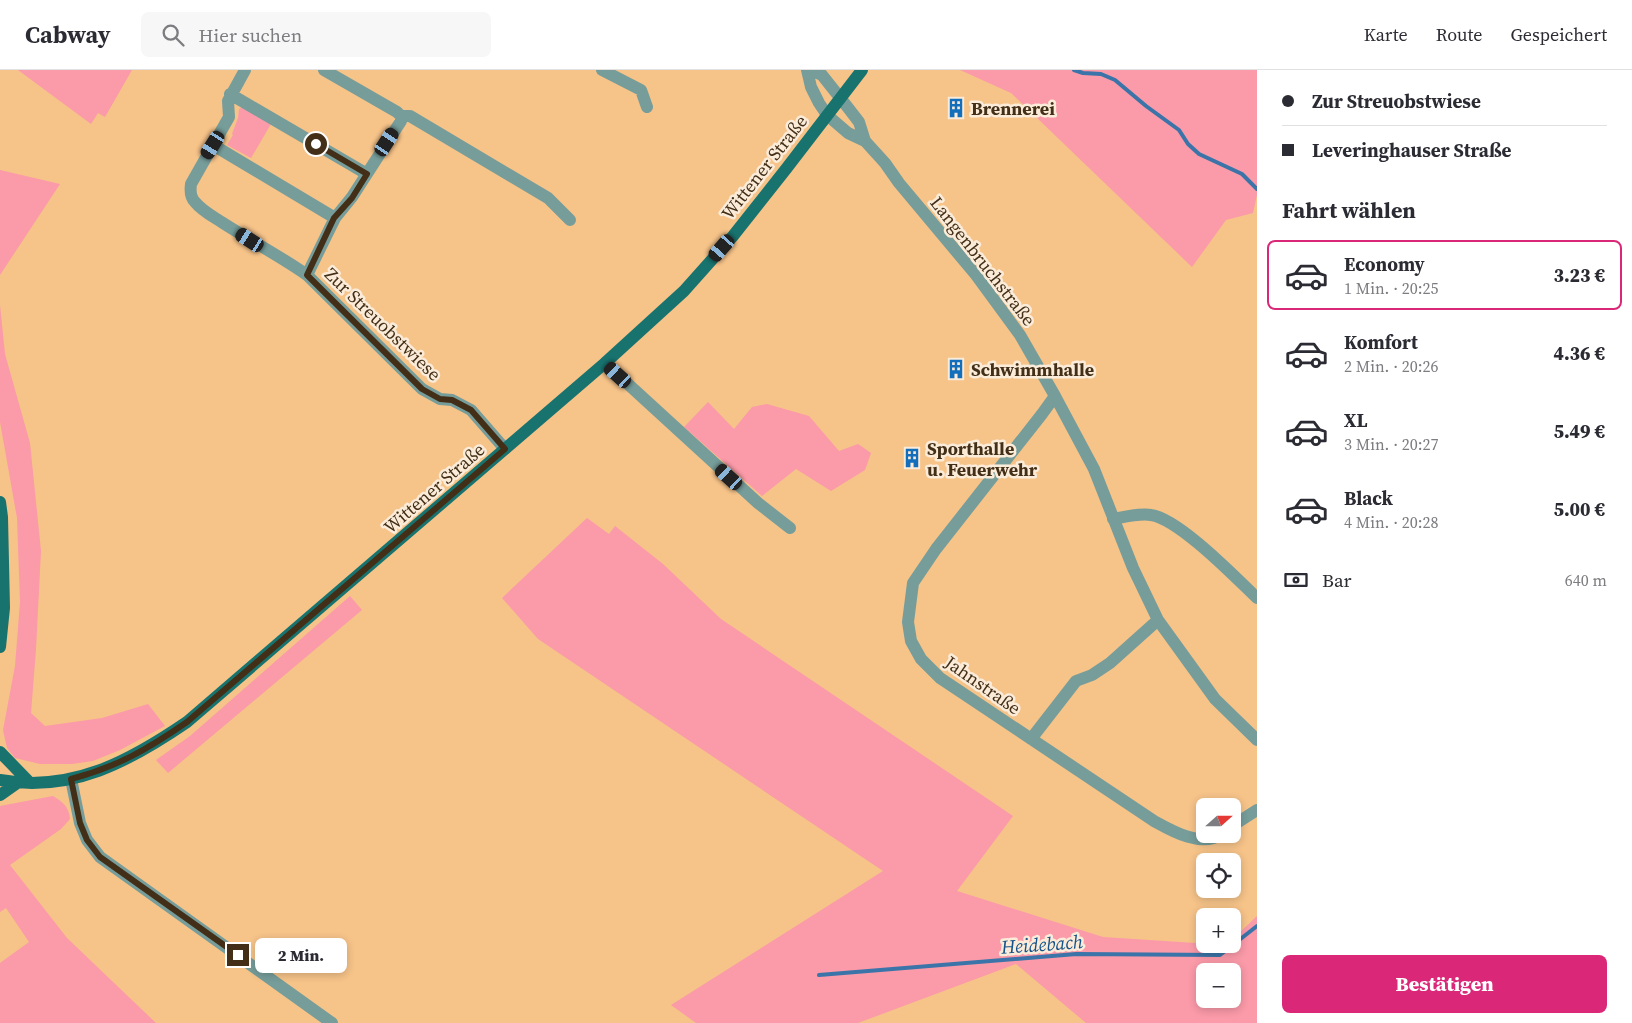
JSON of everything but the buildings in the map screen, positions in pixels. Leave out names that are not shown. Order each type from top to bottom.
[{"type":"main road","name":"Wittener Straße","points":[[0,780],[23,783],[71,779],[97,772],[127,760],[154,745],[187,722],[605,363],[676,298],[707,266],[786,169],[862,70]]},
{"type":"main road","points":[[0,502],[4,608],[0,647]]},
{"type":"main road","points":[[0,752],[23,783],[0,795]]},
{"type":"street","name":"Zur Streuobstwiese","points":[[245,70],[230,94],[228,101],[229,117],[191,184],[190,193],[195,202],[250,240],[286,260],[307,275],[422,389],[440,399],[452,400],[471,410],[505,449]]},
{"type":"street","points":[[324,70],[401,116],[410,116],[548,198],[570,220]]},
{"type":"street","points":[[602,70],[641,90],[647,107]]},
{"type":"street","name":"Langenbruchstraße","points":[[807,70],[811,87],[827,115],[848,132],[865,141]]},
{"type":"street","name":"Langenbruchstraße","points":[[811,70],[822,75],[841,97],[859,122],[865,141],[976,275],[1020,335],[1094,469],[1133,568],[1158,620],[1214,699],[1257,740]]},
{"type":"street","points":[[230,94],[367,174]]},
{"type":"street","name":"Zur Streuobstwiese","points":[[307,275],[334,218],[352,198],[401,121],[401,116]]},
{"type":"street","points":[[213,145],[334,218]]},
{"type":"street","points":[[605,363],[758,503],[790,528]]},
{"type":"street","name":"Jahnstraße","points":[[1055,396],[936,549],[913,583],[908,622],[911,641],[921,659],[940,678],[1154,821],[1180,835],[1196,839]]},
{"type":"street","points":[[1113,519],[1150,514],[1164,518],[1182,530],[1257,598]]},
{"type":"street","points":[[1032,739],[1076,681],[1092,675],[1110,663],[1158,620]]},
{"type":"street","points":[[71,779],[84,832],[87,840],[100,857],[332,1023]]},
{"type":"street","points":[[1241,820],[1257,810]]},
{"type":"shaded area","points":[[18,70],[132,70],[105,117],[98,113],[91,124]]},
{"type":"shaded area","points":[[960,70],[1257,70],[1257,195],[1253,213],[1226,220],[1192,267],[1011,93]]},
{"type":"shaded area","points":[[245,105],[271,124],[251,158],[227,145],[233,135],[239,109]]},
{"type":"shaded area","points":[[0,170],[60,184],[0,275]]},
{"type":"shaded area","points":[[0,305],[5,354],[30,443],[41,551],[31,713],[45,726],[102,718],[148,704],[165,726],[120,750],[93,761],[72,764],[40,764],[15,758],[7,748],[3,730],[15,666],[20,602],[17,518],[0,422]]},
{"type":"shaded area","points":[[708,402],[734,429],[752,407],[767,404],[809,416],[839,451],[858,444],[871,453],[865,470],[831,491],[796,469],[762,496],[684,427]]},
{"type":"shaded area","points":[[587,518],[609,534],[615,526],[663,564],[721,619],[1013,816],[957,891],[1103,937],[1196,943],[1196,953],[1241,953],[1241,931],[1257,916],[1257,1023],[1086,1023],[1016,964],[858,1023],[696,1023],[671,1005],[883,871],[538,639],[502,598]]},
{"type":"shaded area","points":[[350,596],[362,610],[168,773],[156,760],[190,736]]},
{"type":"shaded area","points":[[53,796],[65,805],[70,819],[61,829],[10,865],[67,938],[156,1023],[0,1023],[0,963],[29,942],[6,908],[0,912],[0,806]]},
{"type":"waterway","points":[[1074,70],[1083,73],[1101,74],[1115,80],[1179,130],[1188,144],[1199,154],[1242,174],[1257,189]]},
{"type":"waterway","name":"Heidebach","points":[[819,975],[1076,954],[1220,955],[1257,926]]},
{"type":"place","name":"Brennerei","points":[[956,108]]},
{"type":"place","name":"Schwimmhalle","points":[[956,369]]},
{"type":"place","name":"Sporthalle u. Feuerwehr","points":[[912,458]]},
{"type":"route","points":[[238,955],[100,857],[87,840],[80,823],[71,779],[97,772],[127,760],[154,745],[187,722],[505,449],[471,410],[452,400],[440,399],[422,389],[307,275],[334,218],[352,198],[367,174],[316,144]]}]
